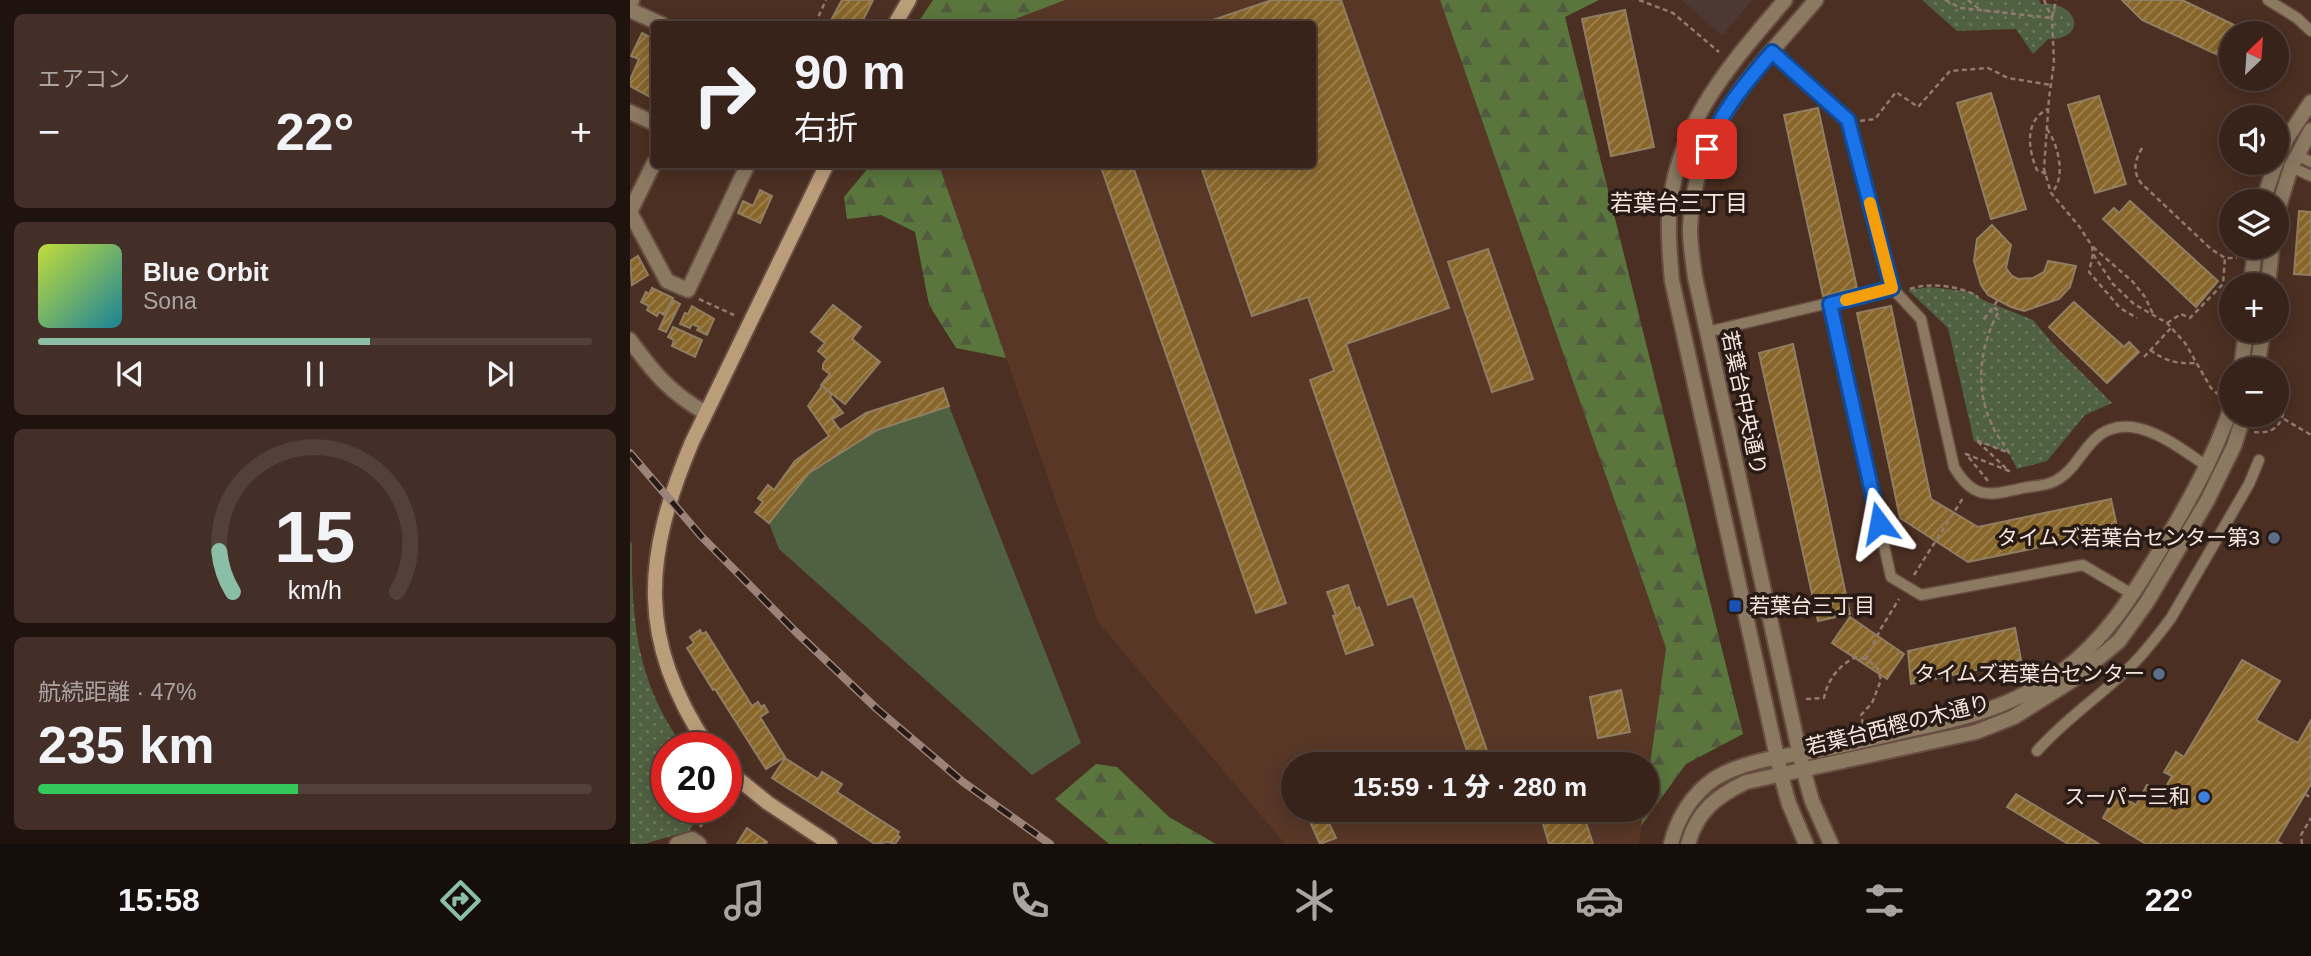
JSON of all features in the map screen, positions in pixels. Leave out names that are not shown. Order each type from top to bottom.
[{"type":"main road","points":[[897,21],[909,0]]},
{"type":"main road","points":[[698,732],[672,681],[660,638],[654,600],[655,569],[665,517],[678,475],[706,413],[825,168]]},
{"type":"main road","points":[[742,782],[768,803],[830,844]]},
{"type":"street","name":"若葉台中央通り","points":[[1785,0],[1734,60],[1693,122],[1675,175],[1668,235],[1672,281],[1777,758],[1789,804],[1806,844]]},
{"type":"street","name":"若葉台中央通り","points":[[1816,0],[1733,98],[1713,132],[1700,165],[1690,232],[1695,277],[1799,754],[1812,801],[1831,844]]},
{"type":"street","points":[[630,10],[655,21]]},
{"type":"street","points":[[2289,135],[2311,102]]},
{"type":"street","points":[[630,111],[651,122]]},
{"type":"street","points":[[2285,189],[2294,161],[2311,130]]},
{"type":"street","points":[[652,168],[630,212],[667,281],[688,290],[744,168]]},
{"type":"street","points":[[630,340],[664,384],[686,402],[706,413]]},
{"type":"street","name":"若葉台西樫の木通り","points":[[1671,844],[1684,811],[1696,794],[1714,779],[1742,767],[1777,758],[1972,716],[2022,696],[2062,671],[2102,635],[2132,594],[2208,467],[2219,427]]},
{"type":"street","name":"若葉台西樫の木通り","points":[[1688,844],[1708,805],[1723,793],[1746,782],[1976,732],[2014,717],[2071,681],[2119,641],[2147,602],[2212,491],[2240,427]]},
{"type":"street","points":[[677,844],[696,842]]},
{"type":"lane","points":[[2268,0],[2297,18],[2311,31]]},
{"type":"lane","points":[[1772,52],[1848,120],[1892,288],[1921,319],[1954,467],[1960,477],[1978,491],[1990,496],[2055,482],[2102,433],[2131,427],[2148,431],[2172,443],[2208,467]]},
{"type":"lane","points":[[2294,161],[2311,162]]},
{"type":"lane","points":[[2294,161],[2311,176]]},
{"type":"lane","points":[[1707,332],[1892,288]]},
{"type":"lane","points":[[1830,304],[1891,577],[1922,595],[2083,565],[2132,594]]},
{"type":"lane","points":[[2037,751],[2057,728],[2133,665],[2156,639],[2248,486],[2259,460]]},
{"type":"path","points":[[816,21],[826,0]]},
{"type":"path","points":[[1639,0],[1673,13],[1719,52]]},
{"type":"path","points":[[1945,0],[1961,8],[2052,18]]},
{"type":"path","points":[[1968,0],[1980,10]]},
{"type":"path","points":[[2044,0],[2052,18]]},
{"type":"path","points":[[2056,0],[2052,18],[2054,63],[2045,169],[2051,193],[2092,246],[2133,282],[2145,297],[2154,317]]},
{"type":"path","points":[[1857,122],[1874,118],[1896,92],[1918,107],[1950,71],[1988,68],[2008,78],[2051,85]]},
{"type":"path","points":[[2046,174],[2037,170],[2030,139],[2034,121],[2041,112],[2048,109]]},
{"type":"path","points":[[2047,129],[2058,156],[2059,182],[2051,193]]},
{"type":"path","points":[[2142,148],[2135,164],[2137,178],[2219,254]]},
{"type":"path","points":[[2092,246],[2090,272],[2104,290],[2129,314],[2137,318]]},
{"type":"path","points":[[2093,254],[2113,284],[2134,304],[2167,323],[2185,343],[2211,388],[2219,395]]},
{"type":"path","points":[[2167,323],[2181,314],[2190,318],[2223,284],[2225,259]]},
{"type":"path","points":[[2104,290],[2113,284]]},
{"type":"path","points":[[1908,290],[1918,286],[1946,287],[1972,292],[1978,297]]},
{"type":"path","points":[[688,290],[696,298],[734,316]]},
{"type":"path","points":[[1984,320],[1998,300]]},
{"type":"path","points":[[2129,314],[2134,304]]},
{"type":"path","points":[[1990,483],[1966,454],[2009,471],[1976,440],[2009,453],[1994,429],[1982,383],[1984,342],[1999,311],[1993,307]]},
{"type":"path","points":[[2144,357],[2171,328]]},
{"type":"path","points":[[2150,350],[2176,364],[2195,363]]},
{"type":"path","points":[[2289,422],[2311,435]]},
{"type":"path","points":[[2252,432],[2265,433],[2278,427]]},
{"type":"path","points":[[1866,659],[1880,630],[1965,495]]},
{"type":"path","points":[[1806,699],[1824,698],[1836,671],[1856,657],[1866,659],[1877,667],[1881,680],[1872,703],[1861,715],[1864,728]]},
{"type":"path","points":[[2305,794],[2311,798]]},
{"type":"path","points":[[2302,844],[2301,835],[2311,818]]},
{"type":"path","points":[[696,842],[705,823]]},
{"type":"shaded area","points":[[1065,0],[1440,0],[1666,648],[1652,752],[1281,752],[1281,822],[1642,822],[1639,844],[1285,844],[1098,622],[940,168],[1316,168],[1316,21],[1010,21]]},
{"type":"shaded area","points":[[1682,0],[1752,0],[1722,36]]},
{"type":"green space","points":[[933,0],[1065,0],[1010,21],[919,21]]},
{"type":"green space","points":[[1440,0],[1599,0],[1565,17],[1743,734],[1686,764],[1659,801],[1659,752],[1652,752],[1666,648]]},
{"type":"green space","points":[[1922,0],[2039,0],[2041,4],[2054,4],[2063,8],[2074,20],[2074,27],[2061,38],[2048,39],[2033,54],[2016,29],[1957,31]]},
{"type":"green space","points":[[868,168],[940,168],[1006,358],[956,348],[929,305],[915,232],[881,215],[847,219],[844,197]]},
{"type":"green space","points":[[1930,287],[1972,292],[1983,300],[2033,320],[2112,403],[2085,415],[2047,461],[2017,469],[2009,453],[1974,441],[1948,328],[1908,290]]},
{"type":"green space","points":[[949,406],[1081,743],[1032,775],[779,549],[769,523],[809,473],[877,430]]},
{"type":"green space","points":[[630,541],[633,599],[640,650],[656,700],[674,732],[651,732],[651,823],[694,823],[689,831],[644,844],[630,844]]},
{"type":"green space","points":[[1096,764],[1117,767],[1169,817],[1216,844],[1109,844],[1055,799]]},
{"type":"building","points":[[842,0],[873,0],[862,21],[831,21]]},
{"type":"building","points":[[1272,0],[1341,0],[1449,308],[1346,344],[1487,752],[1467,752],[1413,596],[1388,605],[1310,380],[1334,371],[1308,297],[1252,316],[1201,168],[1316,168],[1316,21],[1210,21]]},
{"type":"building","points":[[2122,0],[2182,0],[2226,21],[2219,21],[2219,55],[2142,20]]},
{"type":"building","points":[[1625,10],[1654,147],[1611,156],[1582,19]]},
{"type":"building","points":[[642,33],[651,38],[651,97],[630,86],[639,59],[631,56]]},
{"type":"building","points":[[1991,93],[2026,209],[1991,219],[1957,103]]},
{"type":"building","points":[[2099,96],[2126,184],[2095,193],[2068,105]]},
{"type":"building","points":[[1818,108],[1857,288],[1823,296],[1784,115]]},
{"type":"building","points":[[1101,168],[1133,168],[1286,603],[1256,613]]},
{"type":"building","points":[[760,190],[772,196],[760,223],[738,213],[743,201],[753,206]]},
{"type":"building","points":[[2130,201],[2218,281],[2196,307],[2103,219],[2114,208],[2119,213]]},
{"type":"building","points":[[2299,211],[2311,212],[2311,275],[2294,274]]},
{"type":"building","points":[[1992,225],[2011,245],[2006,268],[2018,279],[2033,278],[2044,272],[2048,261],[2076,266],[2070,287],[2059,299],[2024,311],[1988,295],[1981,285],[1974,261],[1977,239]]},
{"type":"building","points":[[1488,249],[1533,379],[1492,392],[1448,262]]},
{"type":"building","points":[[638,256],[648,275],[632,285],[630,261]]},
{"type":"building","points":[[652,288],[673,298],[664,315],[659,312],[657,316],[647,310],[649,306],[641,302],[646,292],[649,294]]},
{"type":"building","points":[[673,300],[680,304],[666,332],[659,329]]},
{"type":"building","points":[[2074,302],[2124,347],[2129,342],[2139,352],[2107,383],[2049,327]]},
{"type":"building","points":[[833,305],[861,327],[852,339],[880,362],[845,404],[821,385],[830,374],[823,369],[827,359],[818,351],[825,343],[811,332]]},
{"type":"building","points":[[692,306],[714,319],[707,335],[692,324],[690,328],[680,324]]},
{"type":"building","points":[[1891,306],[1931,499],[1978,527],[2111,499],[2118,531],[1968,562],[1900,518],[1857,313]]},
{"type":"building","points":[[673,327],[702,340],[695,357],[672,346],[674,340],[668,337]]},
{"type":"building","points":[[1793,344],[1850,614],[1818,621],[1759,353]]},
{"type":"building","points":[[822,386],[832,394],[830,397],[843,413],[832,419],[840,430],[866,413],[943,388],[949,406],[877,430],[809,473],[769,523],[755,512],[763,502],[758,498],[768,485],[774,490],[795,461],[829,436],[808,406]]},
{"type":"building","points":[[1348,585],[1373,645],[1346,654],[1327,592]]},
{"type":"building","points":[[1850,617],[1904,654],[1887,679],[1832,643]]},
{"type":"building","points":[[2015,628],[2021,660],[1911,684],[1908,651]]},
{"type":"building","points":[[700,630],[702,634],[706,632],[752,706],[758,702],[761,707],[764,705],[768,712],[760,717],[785,757],[766,769],[687,648],[694,643],[690,637]]},
{"type":"building","points":[[2242,660],[2280,681],[2256,720],[2298,743],[2311,720],[2311,784],[2277,841],[2282,844],[2146,844],[2103,818],[2116,794],[2136,805],[2147,785],[2162,794],[2172,776],[2164,772],[2176,752],[2184,757]]},
{"type":"building","points":[[1621,690],[1630,732],[1598,738],[1590,697]]},
{"type":"building","points":[[785,758],[818,779],[822,772],[842,784],[837,792],[899,832],[897,835],[900,837],[895,844],[875,844],[772,778]]},
{"type":"building","points":[[2016,794],[2099,844],[2068,844],[2007,807]]},
{"type":"building","points":[[1328,822],[1336,838],[1320,844],[1311,824]]},
{"type":"building","points":[[1543,822],[1586,822],[1593,844],[1549,844]]},
{"type":"building","points":[[747,828],[767,842],[766,844],[737,844]]},
{"type":"railway","points":[[630,453],[701,536],[877,709],[963,782],[1050,844]]},
{"type":"slow traffic","points":[[1846,300],[1892,288],[1870,203]]},
{"type":"place","name":"タイムズ若葉台センター第3","points":[[2274,538]]},
{"type":"place","name":"若葉台三丁目","points":[[1735,606]]},
{"type":"place","name":"タイムズ若葉台センター","points":[[2159,674]]},
{"type":"place","name":"スーパー三和","points":[[2204,797]]},
{"type":"district","name":"若葉台三丁目","points":[[1679,203]]},
{"type":"route","points":[[1707,149],[1713,132],[1733,98],[1772,52],[1848,120],[1892,288],[1830,304],[1879,523]]}]
